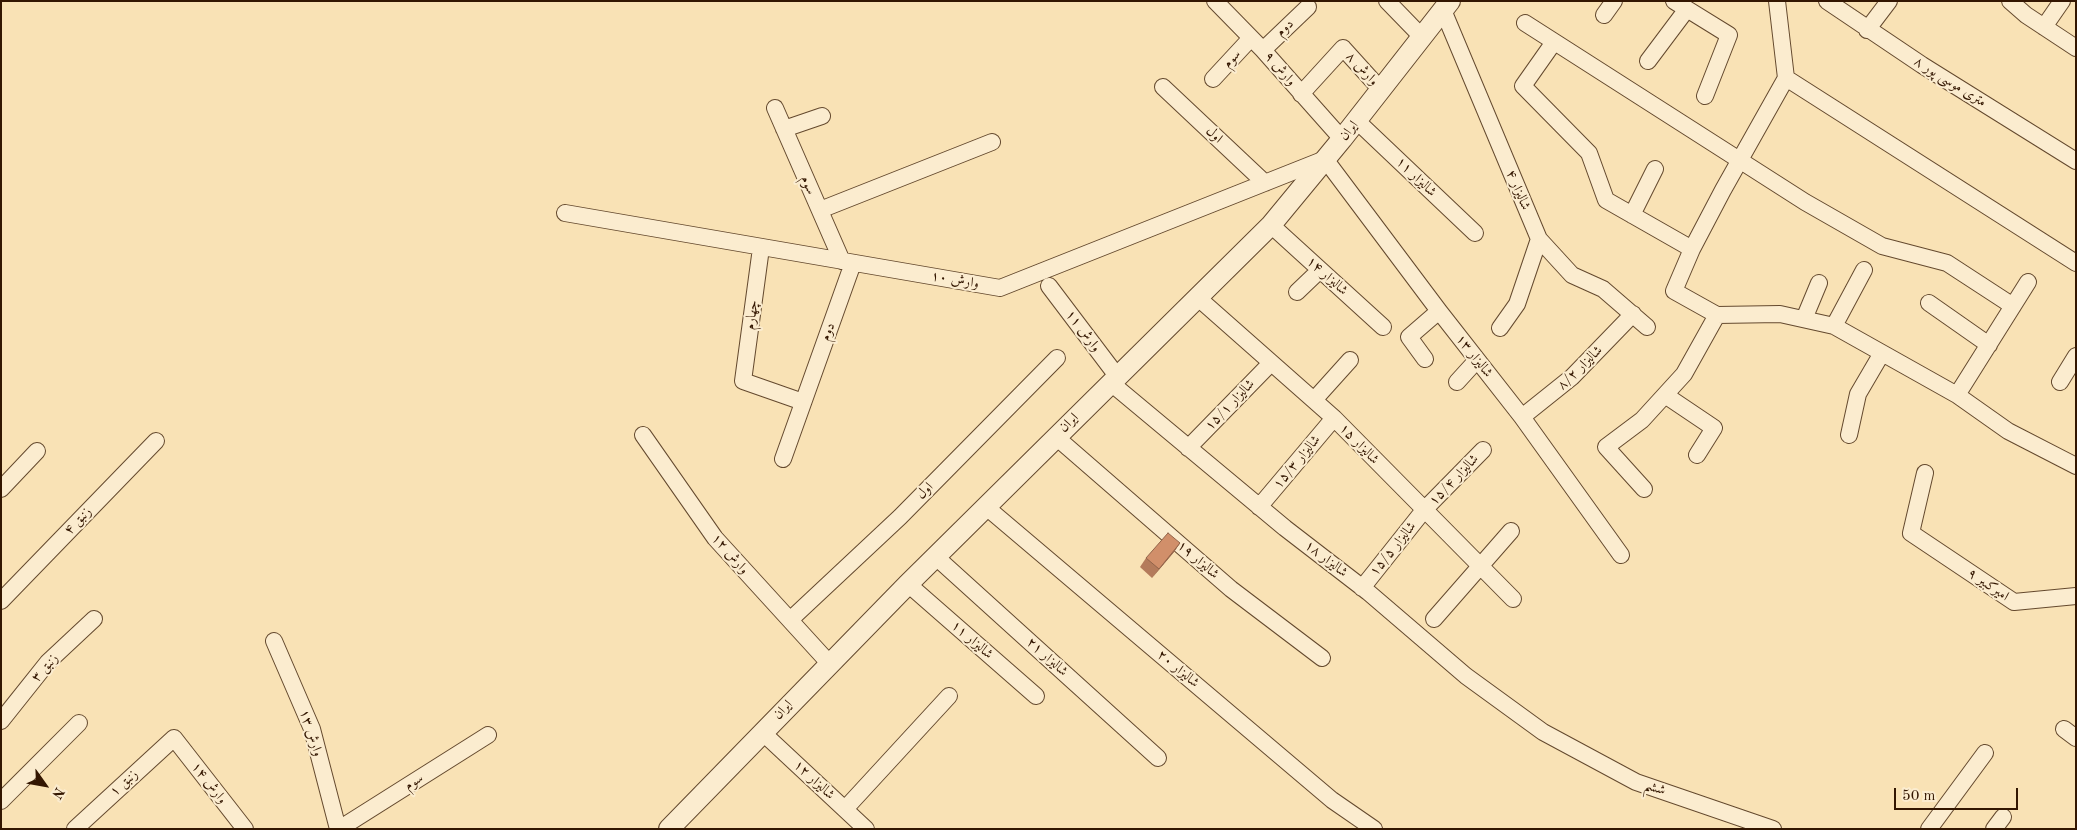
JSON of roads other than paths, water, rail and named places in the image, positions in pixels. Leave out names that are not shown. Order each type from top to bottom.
[{"type":"street","name":"وارش ۹","points":[[1215,1],[1257,44],[1342,139]]},
{"type":"street","points":[[1387,1],[1422,37]]},
{"type":"street","points":[[1604,15],[1614,1]]},
{"type":"street","points":[[1777,1],[1786,78],[1692,249],[1674,291],[1717,315],[1780,314],[1834,326],[1956,395],[2008,431],[2076,466]]},
{"type":"street","name":"۸ متری موسی پور","points":[[1827,1],[1867,30],[2076,161]]},
{"type":"street","points":[[1867,30],[1889,1]]},
{"type":"street","points":[[2010,1],[2076,48]]},
{"type":"street","points":[[2044,27],[2062,1]]},
{"type":"street","points":[[1648,61],[1681,5],[1728,35],[1705,96]]},
{"type":"street","name":"ایران","points":[[673,827],[829,663],[985,506],[1271,225],[1357,121],[1447,6]]},
{"type":"street","name":"شالیزار ۴","points":[[1447,6],[1539,239],[1572,275],[1603,289],[1647,327]]},
{"type":"street","name":"دوم","points":[[1257,44],[1308,7]]},
{"type":"street","points":[[1525,23],[1739,161],[1882,246],[1947,263],[2013,306]]},
{"type":"street","points":[[1554,42],[1523,86],[1589,153],[1606,200],[1692,249]]},
{"type":"street","name":"سوم","points":[[1213,80],[1257,44]]},
{"type":"street","name":"وارش ۸","points":[[1301,94],[1343,48],[1381,90]]},
{"type":"street","points":[[1786,78],[2076,263]]},
{"type":"street","name":"اول","points":[[1163,87],[1265,183]]},
{"type":"street","name":"سوم","points":[[775,108],[820,210],[848,262]]},
{"type":"street","points":[[784,129],[822,116]]},
{"type":"street","name":"شالیزار ۱۱","points":[[1357,121],[1475,233]]},
{"type":"street","points":[[820,210],[992,142]]},
{"type":"street","name":"وارش ۱۰","points":[[565,212],[761,248],[1000,288],[1325,159]]},
{"type":"street","name":"شالیزار ۱۳","points":[[1325,159],[1439,311],[1522,417],[1621,555]]},
{"type":"street","points":[[1632,215],[1655,169]]},
{"type":"street","name":"شالیزار ۱۴","points":[[1271,225],[1383,327]]},
{"type":"street","points":[[1500,328],[1517,304],[1539,239]]},
{"type":"street","name":"چهارم","points":[[761,248],[742,381],[804,402]]},
{"type":"street","name":"دوم","points":[[783,458],[804,402],[848,262]]},
{"type":"street","points":[[1297,292],[1320,270]]},
{"type":"street","points":[[1834,326],[1864,270]]},
{"type":"street","points":[[1956,395],[2028,282]]},
{"type":"street","points":[[1804,319],[1819,283]]},
{"type":"street","name":"وارش ۱۱","points":[[1049,286],[1114,380]]},
{"type":"street","name":"شالیزار ۱۵","points":[[1197,297],[1334,418],[1514,599]]},
{"type":"street","points":[[1929,303],[1989,345]]},
{"type":"street","points":[[1425,359],[1409,337],[1439,311]]},
{"type":"street","name":"شالیزار ۸/۲","points":[[1522,417],[1572,377],[1633,314]]},
{"type":"street","points":[[1644,489],[1606,447],[1642,420],[1684,374],[1717,315]]},
{"type":"street","points":[[1850,435],[1858,394],[1882,353]]},
{"type":"street","points":[[2060,382],[2075,357]]},
{"type":"street","name":"اول","points":[[790,620],[900,517],[1057,358]]},
{"type":"street","points":[[1314,400],[1350,360]]},
{"type":"street","points":[[1457,382],[1477,360]]},
{"type":"street","name":"شالیزار ۱۵/۱","points":[[1188,448],[1271,363]]},
{"type":"street","name":"شالیزار ۱۸","points":[[1114,380],[1188,448],[1259,507],[1362,588],[1466,676],[1543,732]]},
{"type":"street","points":[[1665,394],[1714,428],[1697,456]]},
{"type":"street","name":"شالیزار ۱۵/۳","points":[[1259,507],[1334,418]]},
{"type":"street","name":"وارش ۱۲","points":[[643,435],[715,538],[829,663]]},
{"type":"street","name":"شالیزار ۱۹","points":[[1056,437],[1231,589],[1322,658]]},
{"type":"street","name":"زنبق ۴","points":[[1,601],[156,441]]},
{"type":"street","name":"شالیزار ۱۵/۴","points":[[1424,510],[1483,450]]},
{"type":"street","points":[[1,489],[38,451]]},
{"type":"street","name":"امیرکبیر ۹","points":[[1925,473],[1911,533],[2014,602],[2076,596]]},
{"type":"street","name":"شالیزار ۲۰","points":[[985,506],[1332,800],[1374,829]]},
{"type":"street","name":"شالیزار ۱۵/۵","points":[[1362,588],[1424,510]]},
{"type":"street","points":[[1434,619],[1481,567],[1510,531]]},
{"type":"street","name":"شالیزار ۲۱","points":[[936,557],[1158,758]]},
{"type":"street","name":"شالیزار ۱۱","points":[[908,584],[1036,696]]},
{"type":"street","name":"زنبق ۳","points":[[1,721],[48,662],[94,619]]},
{"type":"street","name":"وارش ۱۳","points":[[274,641],[312,729],[338,829]]},
{"type":"street","points":[[845,809],[949,696]]},
{"type":"street","points":[[1,801],[80,723]]},
{"type":"street","name":"شالیزار ۱۲","points":[[762,732],[866,829]]},
{"type":"street","name":"ششم","points":[[1543,732],[1636,782],[1773,829]]},
{"type":"street","name":"سوم","points":[[338,829],[488,735]]},
{"type":"street","name":"زنبق ۱","points":[[75,829],[174,738]]},
{"type":"street","name":"وارش ۱۴","points":[[174,738],[245,829]]},
{"type":"street","points":[[1930,829],[1985,753]]}]
